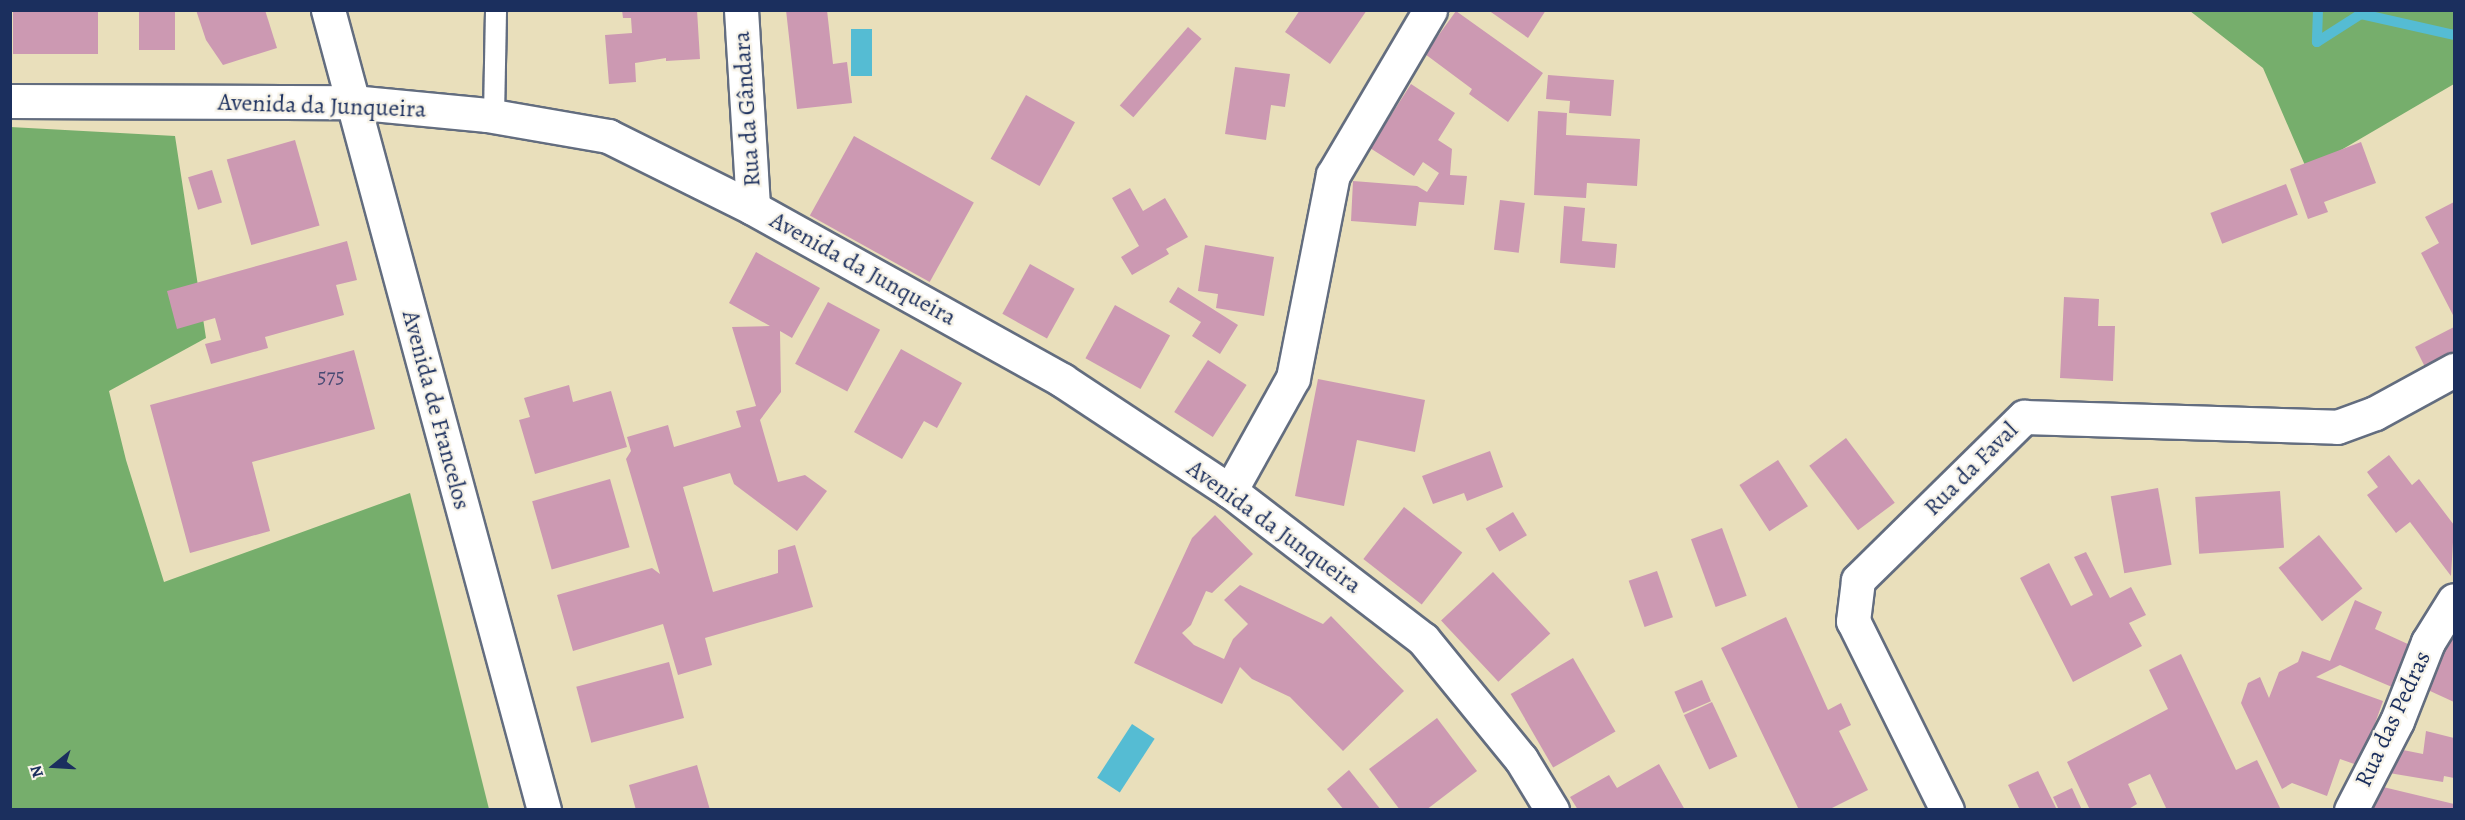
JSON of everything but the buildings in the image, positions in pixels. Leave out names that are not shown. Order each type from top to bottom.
[{"type":"street","name":"Avenida de Francelos","points":[[328,10],[544,810]]},
{"type":"street","name":"Rua da Gândara","points":[[741,10],[753,208]]},
{"type":"street","points":[[1230,491],[1293,378],[1333,175],[1430,10]]},
{"type":"street","name":"Avenida da Junqueira","points":[[10,101],[352,102],[494,116],[608,136],[753,208],[1062,380],[1230,491],[1423,639],[1521,759],[1552,810]]},
{"type":"street","name":"Rua da Faval","points":[[1947,810],[1853,621],[1858,580],[2024,417],[2337,427],[2375,413],[2454,370]]},
{"type":"street","name":"Rua das Pedras","points":[[2351,810],[2397,722],[2428,642],[2454,600]]},
{"type":"lane","points":[[494,116],[496,10]]},
{"type":"green space","points":[[2190,11],[2454,11],[2454,84],[2307,170],[2263,68]]},
{"type":"green space","points":[[10,127],[175,136],[206,338],[109,391],[126,460],[164,582],[410,493],[489,809],[11,809]]},
{"type":"water","points":[[851,29],[872,29],[872,76],[851,76]]},
{"type":"water","points":[[1132,724],[1155,739],[1120,792],[1097,778]]},
{"type":"waterway","points":[[2318,10],[2317,42],[2361,14],[2454,35]]}]
